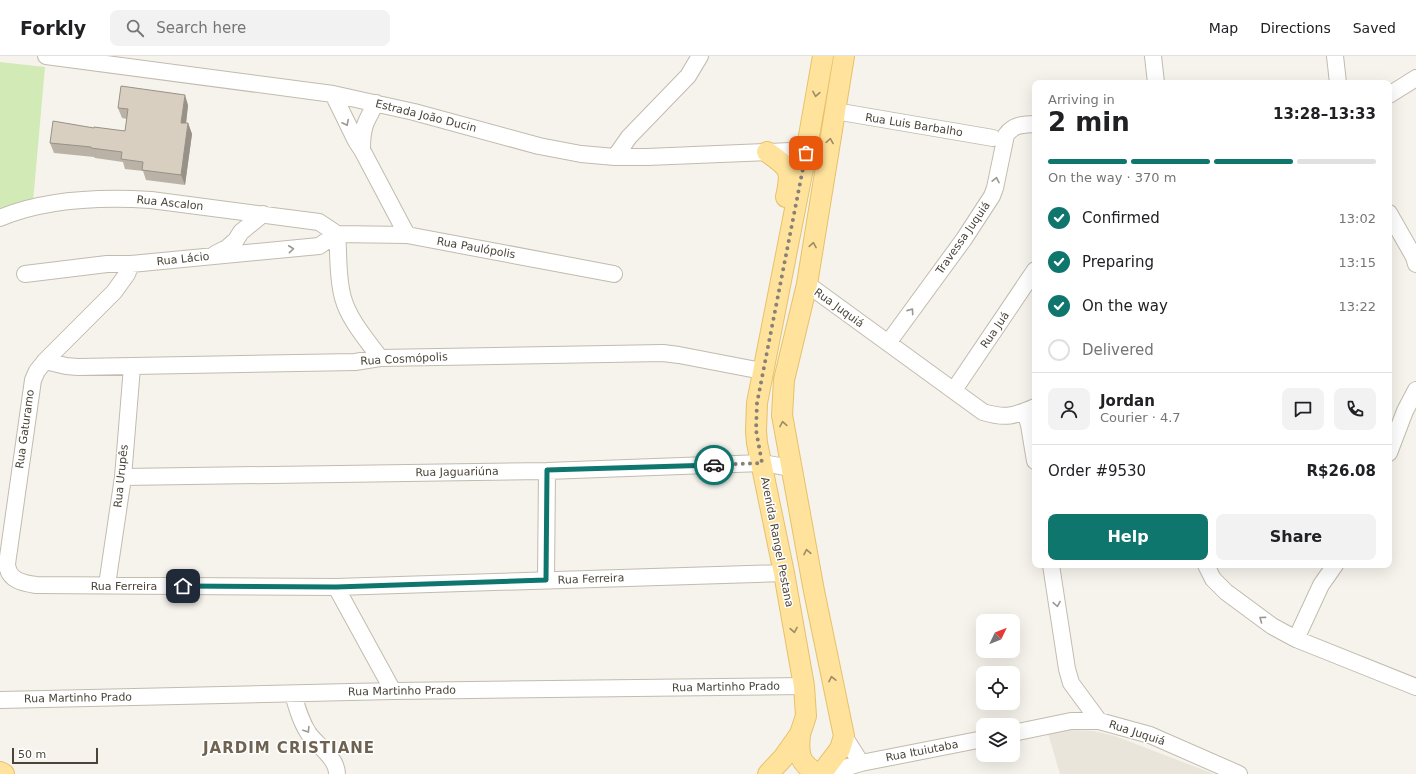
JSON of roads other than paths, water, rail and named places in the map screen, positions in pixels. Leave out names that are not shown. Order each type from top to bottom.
[{"type":"main road","points":[[786,252],[806,153],[823,56]]},
{"type":"main road","name":"Rua Juquiá","points":[[806,284],[844,56]]},
{"type":"main road","points":[[767,152],[782,163],[788,170],[790,177],[782,217],[786,252],[792,270],[806,284],[784,380],[782,415],[814,591],[844,736],[840,749],[821,774]]},
{"type":"main road","points":[[806,153],[820,164],[824,180]]},
{"type":"main road","name":"Avenida Rangel Pestana","points":[[768,774],[783,758],[800,734],[806,716],[804,686],[756,430],[757,403],[762,371],[786,252]]},
{"type":"main road","points":[[800,734],[799,751],[801,759],[809,769],[818,774]]},
{"type":"main road","points":[[0,772],[4,774]]},
{"type":"street","name":"Estrada João Ducin","points":[[46,56],[333,94],[414,112],[538,146],[581,154],[647,157],[791,151],[806,153]]},
{"type":"street","points":[[615,156],[629,137],[688,76],[700,56]]},
{"type":"street","points":[[1153,56],[1156,80]]},
{"type":"street","points":[[1335,56],[1338,80]]},
{"type":"street","points":[[1392,93],[1416,78]]},
{"type":"street","points":[[333,94],[353,135],[407,236]]},
{"type":"street","points":[[362,150],[362,132],[365,123],[376,103]]},
{"type":"street","name":"Rua Luis Barbalho","points":[[835,111],[993,138]]},
{"type":"street","name":"Travessa Juquiá","points":[[888,343],[964,239],[992,196],[1006,135],[1010,129],[1017,126],[1032,124]]},
{"type":"street","name":"Rua Ascalon","points":[[0,218],[42,206],[97,199],[151,200],[319,222],[337,234]]},
{"type":"street","points":[[215,208],[231,220],[260,252]]},
{"type":"street","points":[[210,256],[227,248],[236,240],[241,232],[263,214]]},
{"type":"street","points":[[1392,218],[1414,257],[1416,264]]},
{"type":"street","points":[[337,234],[340,283],[343,299],[352,317],[380,358]]},
{"type":"street","name":"Rua Paulópolis","points":[[337,234],[407,236],[614,274]]},
{"type":"street","name":"Rua Lácio","points":[[25,274],[107,264],[131,264],[319,246],[337,234]]},
{"type":"street","name":"Rua Gaturamo","points":[[15,580],[7,570],[8,556],[30,392],[33,380],[37,371],[45,361],[114,292],[124,278],[131,264]]},
{"type":"street","name":"Rua Juá","points":[[954,390],[1032,274]]},
{"type":"street","name":"Rua Juquiá","points":[[806,284],[983,412],[994,415],[1014,416],[1030,409],[1029,424],[1032,442]]},
{"type":"street","name":"Rua Cosmópolis","points":[[45,361],[78,367],[132,367],[355,362],[380,358],[663,353],[762,371]]},
{"type":"street","name":"Rua Urupês","points":[[107,586],[122,477],[132,367]]},
{"type":"street","points":[[1392,445],[1405,411],[1416,390]]},
{"type":"street","name":"Rua Jaguariúna","points":[[122,477],[547,470],[762,463],[791,468]]},
{"type":"street","points":[[546,580],[547,470]]},
{"type":"street","name":"Rua Juquiá","points":[[1051,568],[1067,669],[1071,682],[1099,721],[1150,735],[1239,774]]},
{"type":"street","points":[[1208,568],[1213,579],[1226,592],[1272,626],[1296,639],[1416,687]]},
{"type":"street","points":[[1321,568],[1321,585]]},
{"type":"street","points":[[1296,639],[1321,585],[1333,568]]},
{"type":"street","name":"Rua Ferreira","points":[[15,580],[25,584],[36,585],[336,587],[784,573]]},
{"type":"street","points":[[336,587],[393,691]]},
{"type":"street","name":"Rua Martinho Prado","points":[[0,700],[393,691],[804,686]]},
{"type":"street","points":[[293,694],[302,722],[310,734],[333,761],[337,769],[337,774]]},
{"type":"street","points":[[1020,732],[1072,722],[1099,721]]},
{"type":"street","points":[[844,736],[861,763]]},
{"type":"street","name":"Rua Ituiutaba","points":[[825,774],[861,763],[976,740]]},
{"type":"district","name":"JARDIM CRISTIANE","points":[[289,748]]}]
